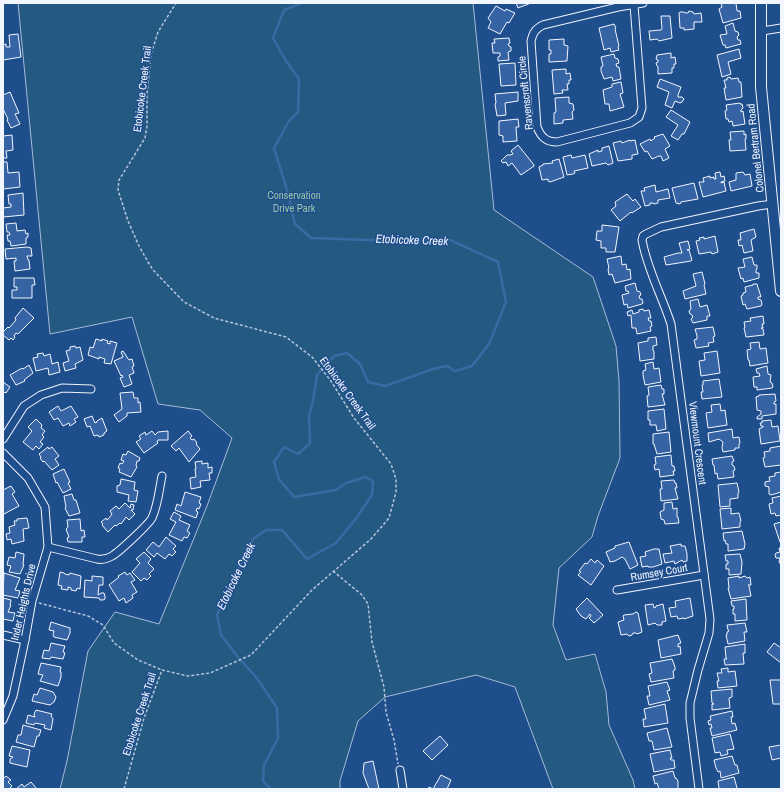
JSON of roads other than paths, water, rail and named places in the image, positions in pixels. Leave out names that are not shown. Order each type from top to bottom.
[{"type":"street","name":"Ravenscroft Circle","points":[[634,5],[642,108],[639,116],[630,123],[557,142],[549,142],[540,135],[537,127],[531,41],[533,33],[537,28],[543,25],[618,7],[643,3]]},
{"type":"street","name":"Colonel Bertram Road","points":[[761,3],[761,87],[781,286]]},
{"type":"street","points":[[762,31],[781,28]]},
{"type":"street","name":"Viewmount Crescent","points":[[700,789],[690,718],[690,703],[709,633],[710,619],[671,324],[664,302],[648,265],[643,236],[651,230],[661,227],[772,204]]},
{"type":"street","points":[[3,439],[24,406],[41,395],[62,388],[91,389]]},
{"type":"street","name":"Inder Heights Drive","points":[[3,453],[28,478],[45,507],[48,547],[32,601],[12,696],[3,720]]},
{"type":"street","points":[[48,547],[97,560],[103,560],[112,556],[146,526],[151,519],[162,476]]},
{"type":"street","name":"Rumsey Court","points":[[617,590],[704,575]]},
{"type":"street","points":[[3,635],[25,640]]},
{"type":"street","points":[[400,770],[403,789]]},
{"type":"waterway","name":"Etobicoke Creek","points":[[271,789],[263,781],[264,765],[278,738],[277,708],[256,677],[221,635],[217,615],[253,539],[266,530],[282,530],[307,559],[336,543],[372,495],[373,481],[365,477],[346,483],[336,490],[294,497],[279,479],[274,462],[284,447],[298,454],[310,443],[309,416],[317,375],[334,356],[347,353],[360,364],[368,382],[385,386],[433,369],[447,366],[455,371],[472,366],[489,344],[506,302],[498,262],[448,239],[367,240],[311,238],[295,224],[287,190],[274,148],[289,121],[298,112],[299,79],[286,61],[273,38],[284,10],[302,3]]},
{"type":"park label","name":"Conservation Drive Park","points":[[294,201]]}]
